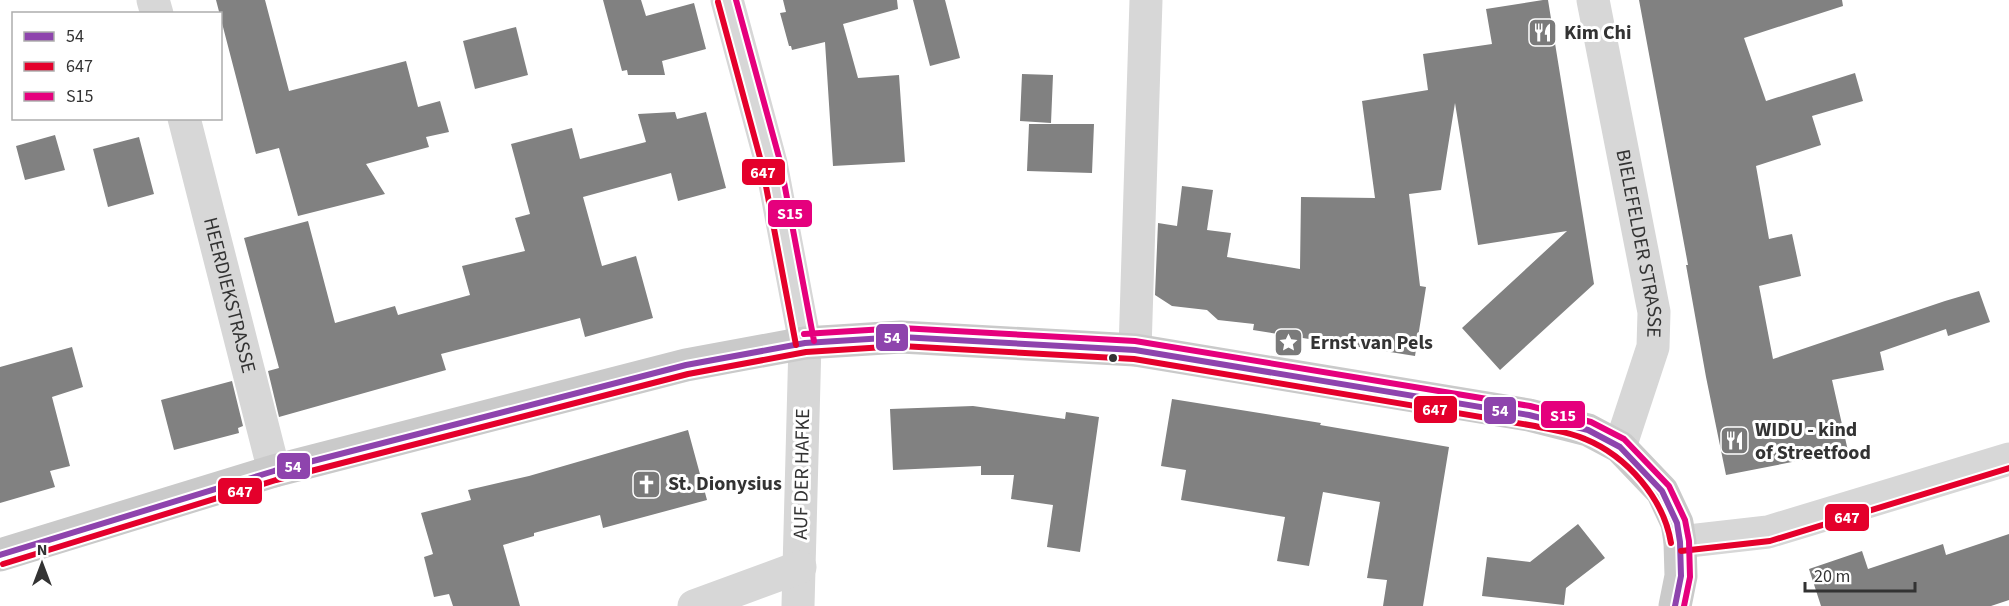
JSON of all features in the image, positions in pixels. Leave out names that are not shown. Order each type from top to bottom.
[{"type":"main road","points":[[0,555],[274,471],[686,365],[805,343],[901,337],[1135,350],[1529,415],[1588,430],[1620,447],[1662,491],[1677,523],[1680,542],[1681,576],[1675,606]]},
{"type":"street","name":"AUF DER HAFKE","points":[[728,0],[771,163],[805,343],[798,606]]},
{"type":"street","points":[[1135,350],[1146,0]]},
{"type":"street","name":"BIELEFELDER STRASSE","points":[[1593,0],[1654,312],[1653,347],[1620,447]]},
{"type":"street","name":"HEERDIEKSTRASSE","points":[[185,120],[274,471]]},
{"type":"street","points":[[1680,542],[1768,532],[2009,459]]},
{"type":"street","points":[[694,606],[800,567]]},
{"type":"building","points":[[216,0],[265,0],[289,91],[406,61],[418,107],[440,101],[449,132],[426,137],[429,147],[366,164],[385,194],[298,216],[279,148],[256,154],[222,23],[222,12],[219,12]]},
{"type":"building","points":[[603,0],[641,0],[646,16],[694,3],[706,49],[662,61],[665,75],[628,75],[627,70],[622,71]]},
{"type":"building","points":[[783,0],[897,0],[898,9],[843,24],[858,78],[899,75],[905,162],[833,166],[825,42],[792,50],[780,13],[786,12]]},
{"type":"building","points":[[913,0],[945,0],[960,58],[930,66]]},
{"type":"building","points":[[1548,0],[1594,284],[1500,370],[1462,328],[1567,231],[1478,245],[1455,103],[1441,190],[1409,194],[1420,286],[1426,287],[1415,356],[1253,330],[1254,324],[1218,320],[1207,310],[1172,306],[1155,295],[1158,223],[1177,226],[1182,186],[1213,190],[1207,230],[1231,233],[1227,257],[1300,269],[1301,197],[1375,198],[1362,101],[1428,90],[1423,54],[1492,44],[1486,9]]},
{"type":"building","points":[[1639,0],[1842,0],[1843,6],[1744,38],[1766,101],[1855,73],[1863,101],[1812,116],[1821,145],[1756,166],[1769,239],[1792,234],[1801,276],[1759,286],[1773,359],[1979,291],[1990,322],[1948,336],[1946,329],[1880,352],[1884,370],[1832,380],[1848,451],[1726,475],[1706,377],[1686,265],[1688,265]]},
{"type":"building","points":[[516,27],[528,75],[475,89],[463,41]]},
{"type":"building","points":[[1022,74],[1053,75],[1051,123],[1020,121]]},
{"type":"building","points":[[675,112],[677,119],[706,112],[726,188],[678,201],[671,173],[583,197],[602,266],[636,256],[653,318],[585,337],[580,318],[441,354],[446,370],[279,417],[268,371],[279,368],[244,238],[308,221],[335,323],[395,306],[398,315],[470,295],[462,266],[525,251],[515,218],[530,214],[511,144],[572,128],[580,159],[646,142],[638,114]]},
{"type":"building","points":[[1029,124],[1094,124],[1092,173],[1027,171]]},
{"type":"building","points":[[55,135],[65,170],[25,180],[16,146]]},
{"type":"building","points":[[139,137],[154,194],[108,207],[93,149]]},
{"type":"building","points":[[72,347],[83,387],[52,397],[70,466],[50,471],[55,487],[0,503],[0,367]]},
{"type":"building","points":[[232,381],[243,426],[238,428],[239,433],[174,450],[161,400]]},
{"type":"building","points":[[1172,399],[1449,447],[1423,606],[1383,606],[1387,580],[1367,578],[1380,502],[1323,492],[1309,566],[1277,561],[1285,517],[1181,500],[1186,470],[1161,466]]},
{"type":"building","points":[[973,406],[1065,419],[1066,412],[1099,417],[1080,552],[1047,547],[1053,505],[1011,499],[1014,475],[981,475],[981,466],[893,470],[890,409]]},
{"type":"building","points":[[688,430],[707,500],[603,528],[600,515],[534,533],[534,536],[503,545],[520,606],[453,606],[449,594],[434,597],[424,557],[433,554],[421,513],[471,500],[468,490],[529,476]]},
{"type":"building","points":[[1578,524],[1605,558],[1566,588],[1564,605],[1482,596],[1487,557],[1530,562]]},
{"type":"building","points":[[2009,534],[2009,600],[1991,606],[1821,606],[1809,569],[1862,551],[1868,569],[1943,544],[1946,555]]},
{"type":"transit line","name":"S15","points":[[736,0],[780,161],[814,341]]},
{"type":"transit line","name":"647","points":[[718,2],[762,165],[796,345]]},
{"type":"transit line","name":"S15","points":[[804,334],[901,328],[1135,341],[1530,406],[1591,422],[1624,439],[1669,486],[1685,520],[1689,541],[1690,577],[1684,606]]},
{"type":"transit line","name":"54","points":[[0,555],[274,471],[686,365],[805,343],[901,337],[1135,350],[1529,415],[1588,430],[1620,447],[1662,491],[1677,523],[1680,542],[1681,576],[1675,606]]},
{"type":"transit line","name":"647","points":[[3,564],[276,480],[688,374],[806,352],[901,346],[1134,359],[1567,433],[1600,447],[1629,468],[1652,495],[1661,511],[1671,543]]},
{"type":"transit line","name":"647","points":[[1681,551],[1770,541],[2009,468]]},
{"type":"place","name":"Kim Chi","points":[[1543,33]]},
{"type":"place","name":"Ernst van Pels","points":[[1289,343]]},
{"type":"place","name":"WIDU - kind of Streetfood","points":[[1734,441]]},
{"type":"place","name":"St. Dionysius","points":[[647,484]]}]
